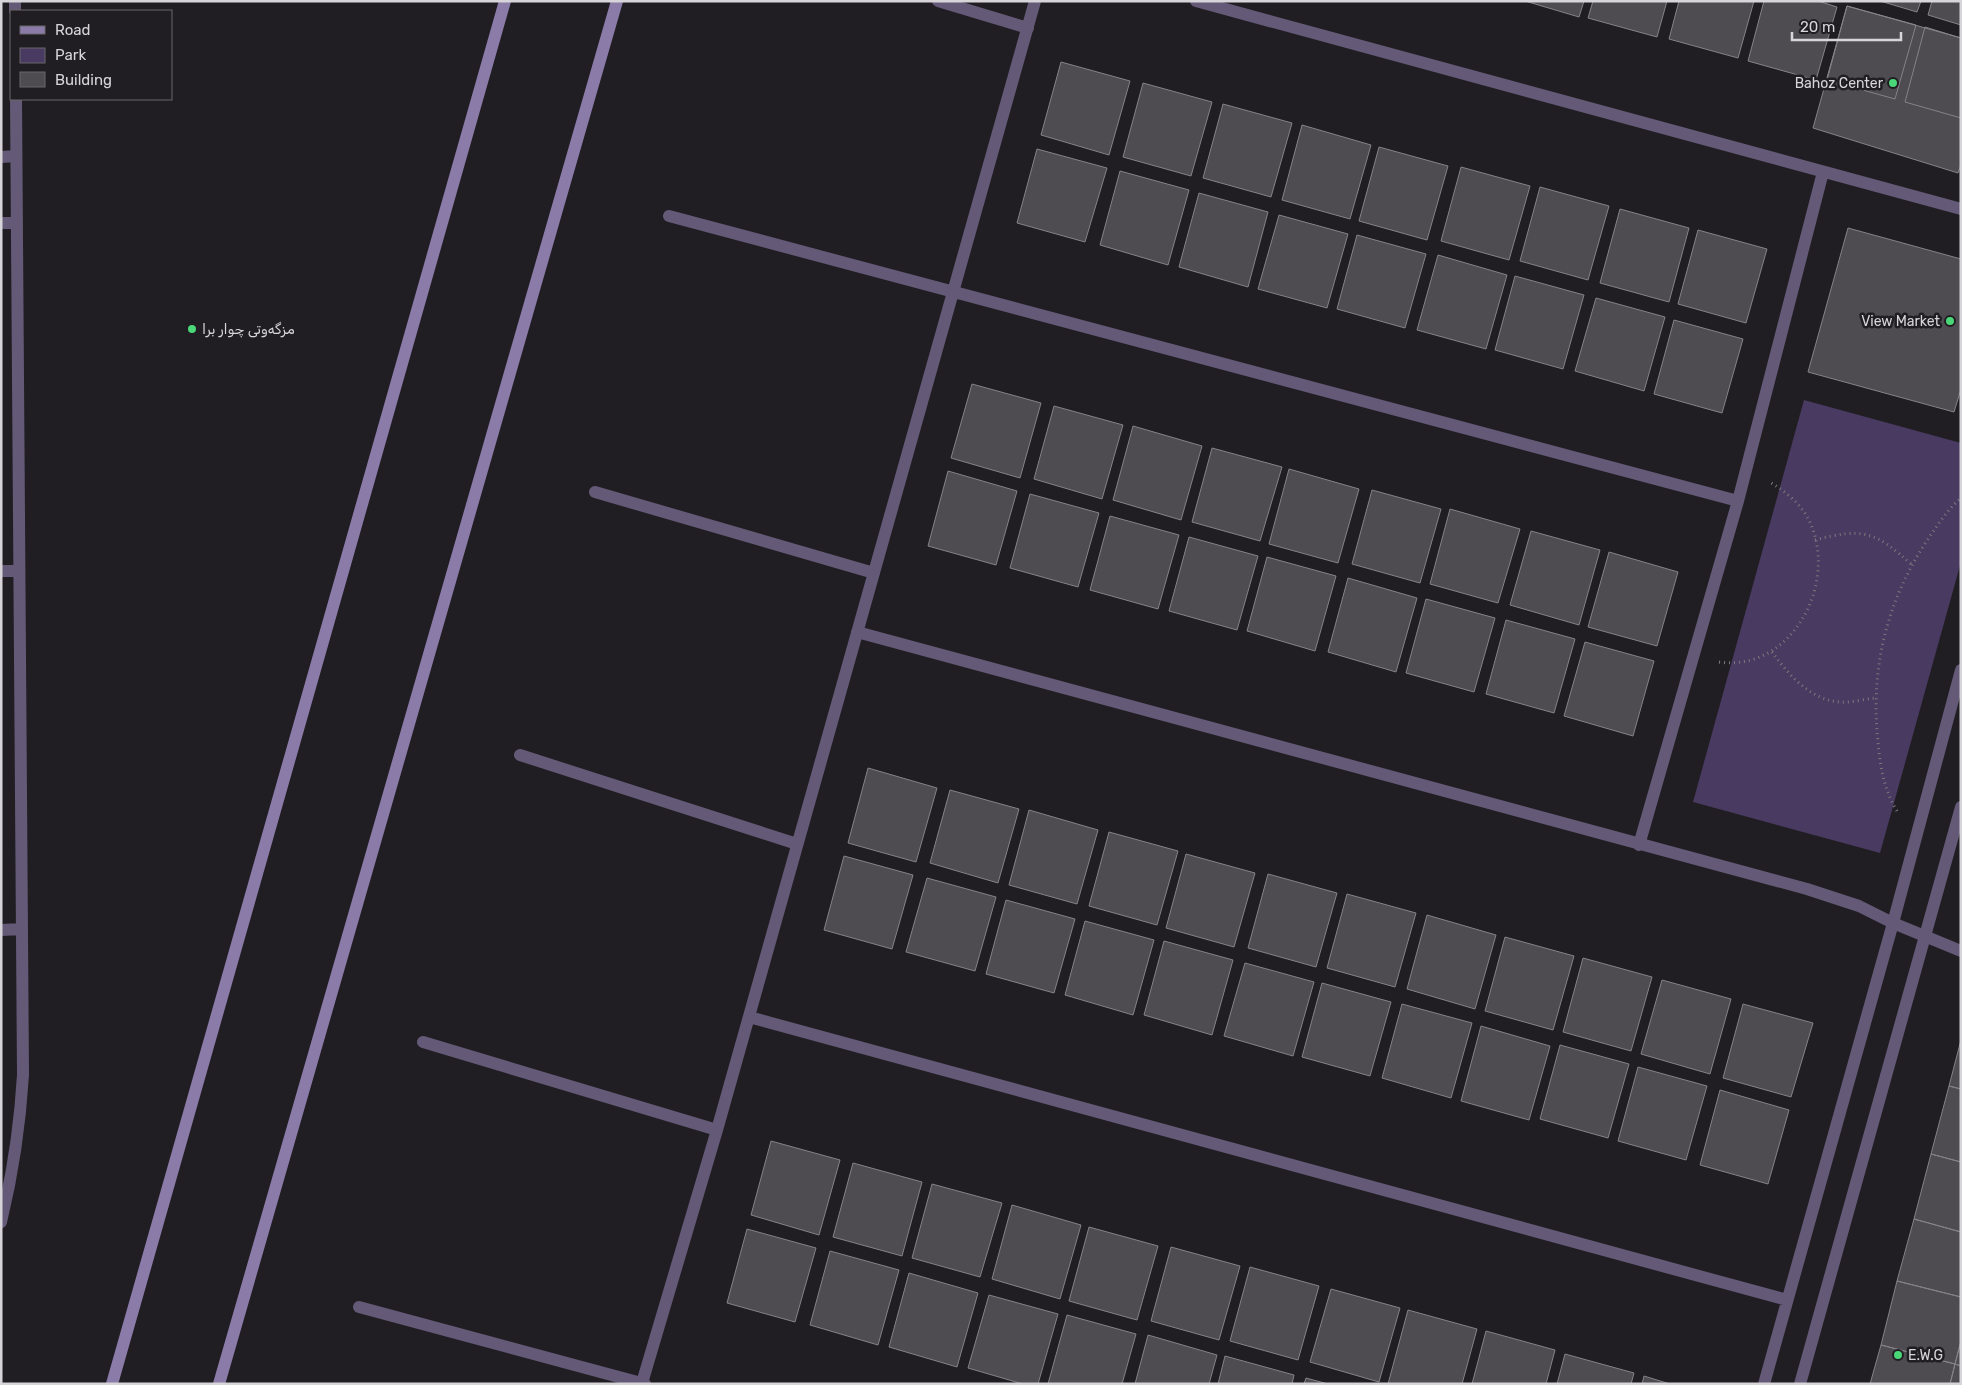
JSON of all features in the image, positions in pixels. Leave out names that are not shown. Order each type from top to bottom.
[{"type":"street","points":[[112,1384],[505,1]]},
{"type":"street","points":[[219,1384],[617,1]]},
{"type":"street","points":[[938,1],[1028,28]]},
{"type":"street","points":[[360,1307],[643,1383],[717,1130],[1035,1]]},
{"type":"street","points":[[1196,1],[1961,208]]},
{"type":"street","points":[[1,1222],[21,1119],[23,1075],[16,100]]},
{"type":"street","points":[[1,156],[16,156]]},
{"type":"street","points":[[1639,845],[1738,501],[1823,172]]},
{"type":"street","points":[[669,216],[1738,501]]},
{"type":"street","points":[[1,223],[17,223]]},
{"type":"street","points":[[595,492],[874,574]]},
{"type":"street","points":[[1,571],[19,571]]},
{"type":"street","points":[[857,632],[1807,889],[1859,906],[1893,923],[1961,951]]},
{"type":"street","points":[[1764,1384],[1893,923],[1961,670]]},
{"type":"street","points":[[520,755],[798,844]]},
{"type":"street","points":[[1800,1384],[1961,807]]},
{"type":"street","points":[[1,930],[22,929]]},
{"type":"street","points":[[749,1017],[1787,1300]]},
{"type":"street","points":[[423,1042],[717,1130]]},
{"type":"path","points":[[1693,658],[1725,663],[1744,663],[1759,659],[1772,652],[1792,633],[1810,603],[1819,562],[1812,527],[1792,497],[1746,468]]},
{"type":"path","points":[[1918,831],[1900,814],[1890,799],[1883,779],[1875,698],[1876,676],[1886,624],[1912,565],[1941,519],[1961,498]]},
{"type":"path","points":[[1815,540],[1849,534],[1866,534],[1882,539],[1912,565]]},
{"type":"path","points":[[1772,652],[1785,670],[1798,682],[1826,699],[1840,702],[1875,698]]},
{"type":"green space","points":[[1804,400],[1961,443],[1961,562],[1880,853],[1693,802]]},
{"type":"building","points":[[1525,1],[1584,1],[1579,17]]},
{"type":"building","points":[[1593,1],[1667,1],[1657,37],[1588,18]]},
{"type":"building","points":[[1679,1],[1754,1],[1738,58],[1669,39]]},
{"type":"building","points":[[1764,1],[1818,1],[1837,7],[1816,80],[1748,61]]},
{"type":"building","points":[[1880,1],[1921,1],[1917,12]]},
{"type":"building","points":[[1932,1],[1961,1],[1961,25],[1928,15]]},
{"type":"building","points":[[1847,6],[1916,25],[1895,99],[1827,80]]},
{"type":"building","name":"Bahoz Center","points":[[1847,6],[1961,38],[1961,165],[1958,173],[1813,128]]},
{"type":"building","points":[[1925,27],[1961,38],[1961,118],[1905,102]]},
{"type":"building","points":[[1061,62],[1130,81],[1109,155],[1041,135]]},
{"type":"building","points":[[1143,83],[1212,102],[1191,176],[1123,157]]},
{"type":"building","points":[[1223,104],[1292,123],[1271,197],[1203,178]]},
{"type":"building","points":[[1302,125],[1371,145],[1350,219],[1282,200]]},
{"type":"building","points":[[1379,147],[1448,166],[1427,240],[1359,221]]},
{"type":"building","points":[[1037,149],[1107,168],[1085,242],[1017,223]]},
{"type":"building","points":[[1461,167],[1530,186],[1509,260],[1441,241]]},
{"type":"building","points":[[1120,171],[1189,190],[1168,265],[1100,245]]},
{"type":"building","points":[[1540,187],[1609,206],[1588,280],[1520,261]]},
{"type":"building","points":[[1199,193],[1268,212],[1248,287],[1179,267]]},
{"type":"building","points":[[1620,209],[1689,228],[1669,302],[1600,283]]},
{"type":"building","points":[[1279,215],[1348,234],[1327,308],[1258,289]]},
{"type":"building","points":[[1848,228],[1961,259],[1961,389],[1954,412],[1808,372]]},
{"type":"building","points":[[1698,230],[1767,249],[1746,323],[1678,304]]},
{"type":"building","points":[[1357,235],[1426,254],[1405,328],[1337,309]]},
{"type":"building","points":[[1438,255],[1507,275],[1486,349],[1417,330]]},
{"type":"building","points":[[1515,276],[1584,295],[1563,369],[1495,350]]},
{"type":"building","points":[[1596,298],[1665,317],[1644,391],[1575,371]]},
{"type":"building","points":[[1674,320],[1743,339],[1722,413],[1654,394]]},
{"type":"building","points":[[972,384],[1041,403],[1020,478],[951,458]]},
{"type":"building","points":[[1054,406],[1123,425],[1102,499],[1034,479]]},
{"type":"building","points":[[1133,426],[1202,446],[1181,520],[1113,500]]},
{"type":"building","points":[[1212,448],[1282,467],[1260,541],[1192,522]]},
{"type":"building","points":[[1289,469],[1359,489],[1338,563],[1269,544]]},
{"type":"building","points":[[948,471],[1017,491],[996,565],[928,546]]},
{"type":"building","points":[[1372,490],[1441,509],[1420,583],[1352,564]]},
{"type":"building","points":[[1030,494],[1099,513],[1078,587],[1010,568]]},
{"type":"building","points":[[1450,509],[1520,529],[1498,603],[1430,584]]},
{"type":"building","points":[[1110,516],[1179,535],[1158,609],[1090,590]]},
{"type":"building","points":[[1531,531],[1600,550],[1579,625],[1510,605]]},
{"type":"building","points":[[1189,537],[1258,556],[1237,630],[1169,611]]},
{"type":"building","points":[[1609,552],[1678,572],[1657,646],[1588,627]]},
{"type":"building","points":[[1267,557],[1336,576],[1315,651],[1247,631]]},
{"type":"building","points":[[1348,578],[1417,598],[1396,672],[1328,652]]},
{"type":"building","points":[[1426,599],[1495,618],[1474,692],[1406,673]]},
{"type":"building","points":[[1506,620],[1575,639],[1554,713],[1486,694]]},
{"type":"building","points":[[1585,642],[1654,661],[1633,736],[1564,716]]},
{"type":"building","points":[[868,768],[937,788],[916,862],[848,843]]},
{"type":"building","points":[[950,790],[1019,809],[998,883],[930,863]]},
{"type":"building","points":[[1029,810],[1098,830],[1077,904],[1009,885]]},
{"type":"building","points":[[1109,832],[1178,851],[1157,925],[1089,906]]},
{"type":"building","points":[[1186,854],[1255,873],[1234,947],[1166,928]]},
{"type":"building","points":[[844,856],[913,875],[892,949],[824,930]]},
{"type":"building","points":[[1268,874],[1337,893],[1316,967],[1248,948]]},
{"type":"building","points":[[927,878],[996,897],[975,971],[906,952]]},
{"type":"building","points":[[1347,894],[1416,913],[1395,987],[1327,968]]},
{"type":"building","points":[[1006,900],[1075,919],[1054,993],[986,974]]},
{"type":"building","points":[[1427,915],[1496,935],[1475,1009],[1407,989]]},
{"type":"building","points":[[1085,921],[1154,940],[1133,1015],[1065,995]]},
{"type":"building","points":[[1505,937],[1574,956],[1553,1030],[1485,1011]]},
{"type":"building","points":[[1164,941],[1233,960],[1212,1035],[1144,1015]]},
{"type":"building","points":[[1583,958],[1652,977],[1631,1051],[1563,1032]]},
{"type":"building","points":[[1245,963],[1314,982],[1293,1056],[1224,1036]]},
{"type":"building","points":[[1662,980],[1731,999],[1710,1074],[1641,1054]]},
{"type":"building","points":[[1322,983],[1391,1002],[1370,1076],[1302,1057]]},
{"type":"building","points":[[1402,1004],[1472,1023],[1451,1098],[1382,1078]]},
{"type":"building","points":[[1743,1004],[1813,1023],[1791,1097],[1723,1078]]},
{"type":"building","points":[[1481,1026],[1550,1046],[1529,1120],[1461,1101]]},
{"type":"building","points":[[1961,1040],[1961,1089],[1949,1086]]},
{"type":"building","points":[[1560,1045],[1629,1064],[1608,1138],[1540,1119]]},
{"type":"building","points":[[1638,1067],[1707,1086],[1686,1160],[1618,1141]]},
{"type":"building","points":[[1949,1086],[1961,1089],[1961,1162],[1931,1154]]},
{"type":"building","points":[[1720,1090],[1789,1110],[1768,1184],[1700,1165]]},
{"type":"building","points":[[771,1141],[840,1160],[819,1235],[751,1215]]},
{"type":"building","points":[[1931,1154],[1961,1162],[1961,1232],[1914,1219]]},
{"type":"building","points":[[853,1163],[922,1182],[902,1256],[833,1237]]},
{"type":"building","points":[[932,1184],[1002,1203],[980,1277],[912,1258]]},
{"type":"building","points":[[1012,1205],[1081,1225],[1060,1299],[992,1279]]},
{"type":"building","points":[[1914,1219],[1961,1232],[1961,1297],[1897,1281]]},
{"type":"building","points":[[1089,1227],[1158,1246],[1137,1320],[1069,1301]]},
{"type":"building","points":[[747,1229],[816,1248],[795,1322],[727,1303]]},
{"type":"building","points":[[1171,1247],[1240,1266],[1219,1340],[1151,1321]]},
{"type":"building","points":[[830,1251],[899,1270],[878,1345],[810,1325]]},
{"type":"building","points":[[1250,1267],[1319,1286],[1298,1360],[1230,1341]]},
{"type":"building","points":[[909,1273],[978,1293],[957,1367],[889,1347]]},
{"type":"building","points":[[1897,1281],[1961,1297],[1961,1341],[1955,1364],[1881,1345]]},
{"type":"building","points":[[1331,1289],[1400,1308],[1379,1382],[1310,1362]]},
{"type":"building","points":[[989,1295],[1058,1314],[1038,1384],[1023,1384],[968,1368]]},
{"type":"building","points":[[1408,1310],[1477,1329],[1462,1384],[1388,1384]]},
{"type":"building","points":[[1067,1315],[1136,1334],[1122,1384],[1048,1384]]},
{"type":"building","points":[[1486,1331],[1555,1350],[1546,1384],[1472,1384]]},
{"type":"building","points":[[1148,1335],[1217,1355],[1209,1384],[1135,1384]]},
{"type":"building","points":[[1961,1341],[1961,1366],[1955,1364]]},
{"type":"building","name":"E.W.G","points":[[1881,1345],[1955,1364],[1950,1384],[1870,1384]]},
{"type":"building","points":[[1565,1354],[1634,1373],[1631,1384],[1557,1384]]},
{"type":"building","points":[[1225,1356],[1294,1375],[1292,1384],[1218,1384]]},
{"type":"building","points":[[1955,1364],[1961,1366],[1961,1384],[1950,1384]]},
{"type":"building","points":[[1644,1376],[1670,1384],[1642,1384]]},
{"type":"building","points":[[1306,1378],[1328,1384],[1304,1384]]},
{"type":"place","name":"Bahoz Center","points":[[1893,83]]},
{"type":"place","name":"View Market","points":[[1950,321]]},
{"type":"place","name":"مزگەوتی چوار برا","points":[[192,329]]},
{"type":"place","name":"E.W.G","points":[[1898,1355]]}]
